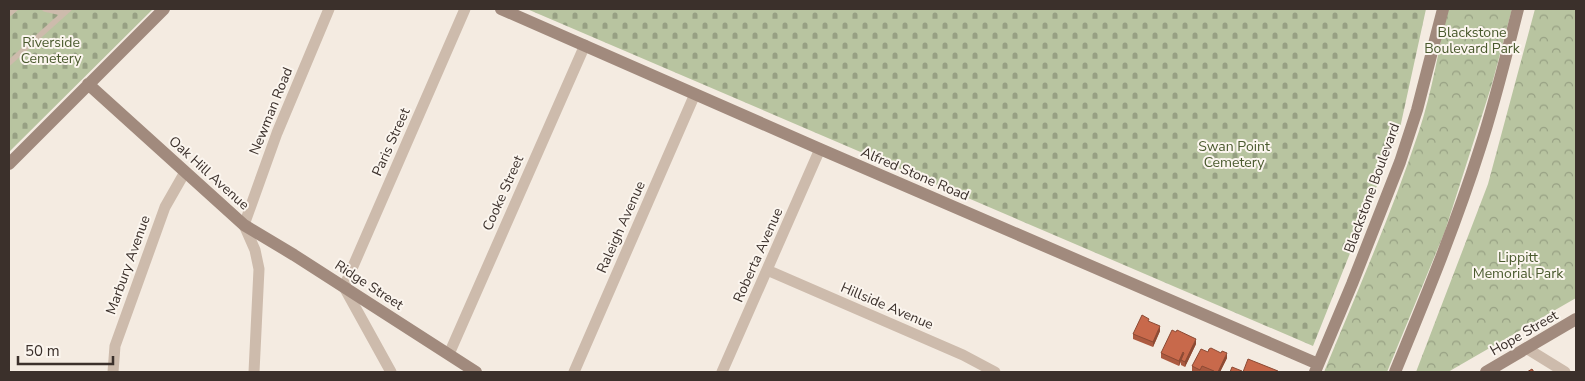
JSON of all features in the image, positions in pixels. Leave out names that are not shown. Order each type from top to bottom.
[{"type":"street","points":[[9,164],[164,9]]},
{"type":"street","name":"Newman Road","points":[[244,225],[277,134],[329,9]]},
{"type":"street","name":"Paris Street","points":[[344,287],[466,9]]},
{"type":"street","name":"Alfred Stone Road","points":[[501,9],[1317,368]]},
{"type":"street","name":"Blackstone Boulevard","points":[[1317,368],[1400,162],[1417,110],[1443,9]]},
{"type":"street","points":[[1395,371],[1447,241],[1480,149],[1500,82],[1518,9]]},
{"type":"street","name":"Cooke Street","points":[[449,354],[585,45]]},
{"type":"street","name":"Oak Hill Avenue","points":[[88,84],[244,225],[255,250],[259,269],[254,372]]},
{"type":"street","name":"Raleigh Avenue","points":[[574,372],[695,94]]},
{"type":"street","name":"Roberta Avenue","points":[[722,372],[820,149]]},
{"type":"street","name":"Marbury Avenue","points":[[113,372],[115,346],[121,327],[165,207],[185,172]]},
{"type":"street","name":"Ridge Street","points":[[244,225],[476,372]]},
{"type":"street","name":"Hillside Avenue","points":[[767,270],[962,355],[995,372]]},
{"type":"street","points":[[344,287],[391,372]]},
{"type":"street","name":"Hope Street","points":[[1486,372],[1576,319]]},
{"type":"street","points":[[1526,348],[1565,372]]},
{"type":"lane","points":[[9,14],[15,9]]},
{"type":"lane","points":[[45,9],[63,13]]},
{"type":"lane","points":[[9,63],[69,9]]},
{"type":"green space","name":"Riverside Cemetery","points":[[9,9],[153,9],[9,152]]},
{"type":"green space","name":"Swan Point Cemetery","points":[[527,9],[1426,9],[1400,128],[1313,346]]},
{"type":"green space","name":"Blackstone Boulevard Park","points":[[1447,9],[1512,9],[1492,84],[1445,231],[1387,372],[1324,372],[1409,162],[1424,116]]},
{"type":"green space","name":"Lippitt Memorial Park","points":[[1535,9],[1576,9],[1576,298],[1448,372],[1416,372],[1488,184]]},
{"type":"building","points":[[1142,315],[1149,319],[1148,321],[1160,326],[1153,342],[1133,334]]},
{"type":"building","points":[[1172,330],[1176,332],[1177,330],[1196,339],[1185,362],[1181,360],[1183,352],[1179,361],[1161,353]]},
{"type":"building","points":[[1211,348],[1221,353],[1222,351],[1227,353],[1218,372],[1202,366],[1200,370],[1192,366],[1201,349],[1208,352]]},
{"type":"building","points":[[1248,359],[1278,371],[1243,372]]},
{"type":"building","points":[[1232,367],[1242,371],[1242,372],[1230,372]]}]
